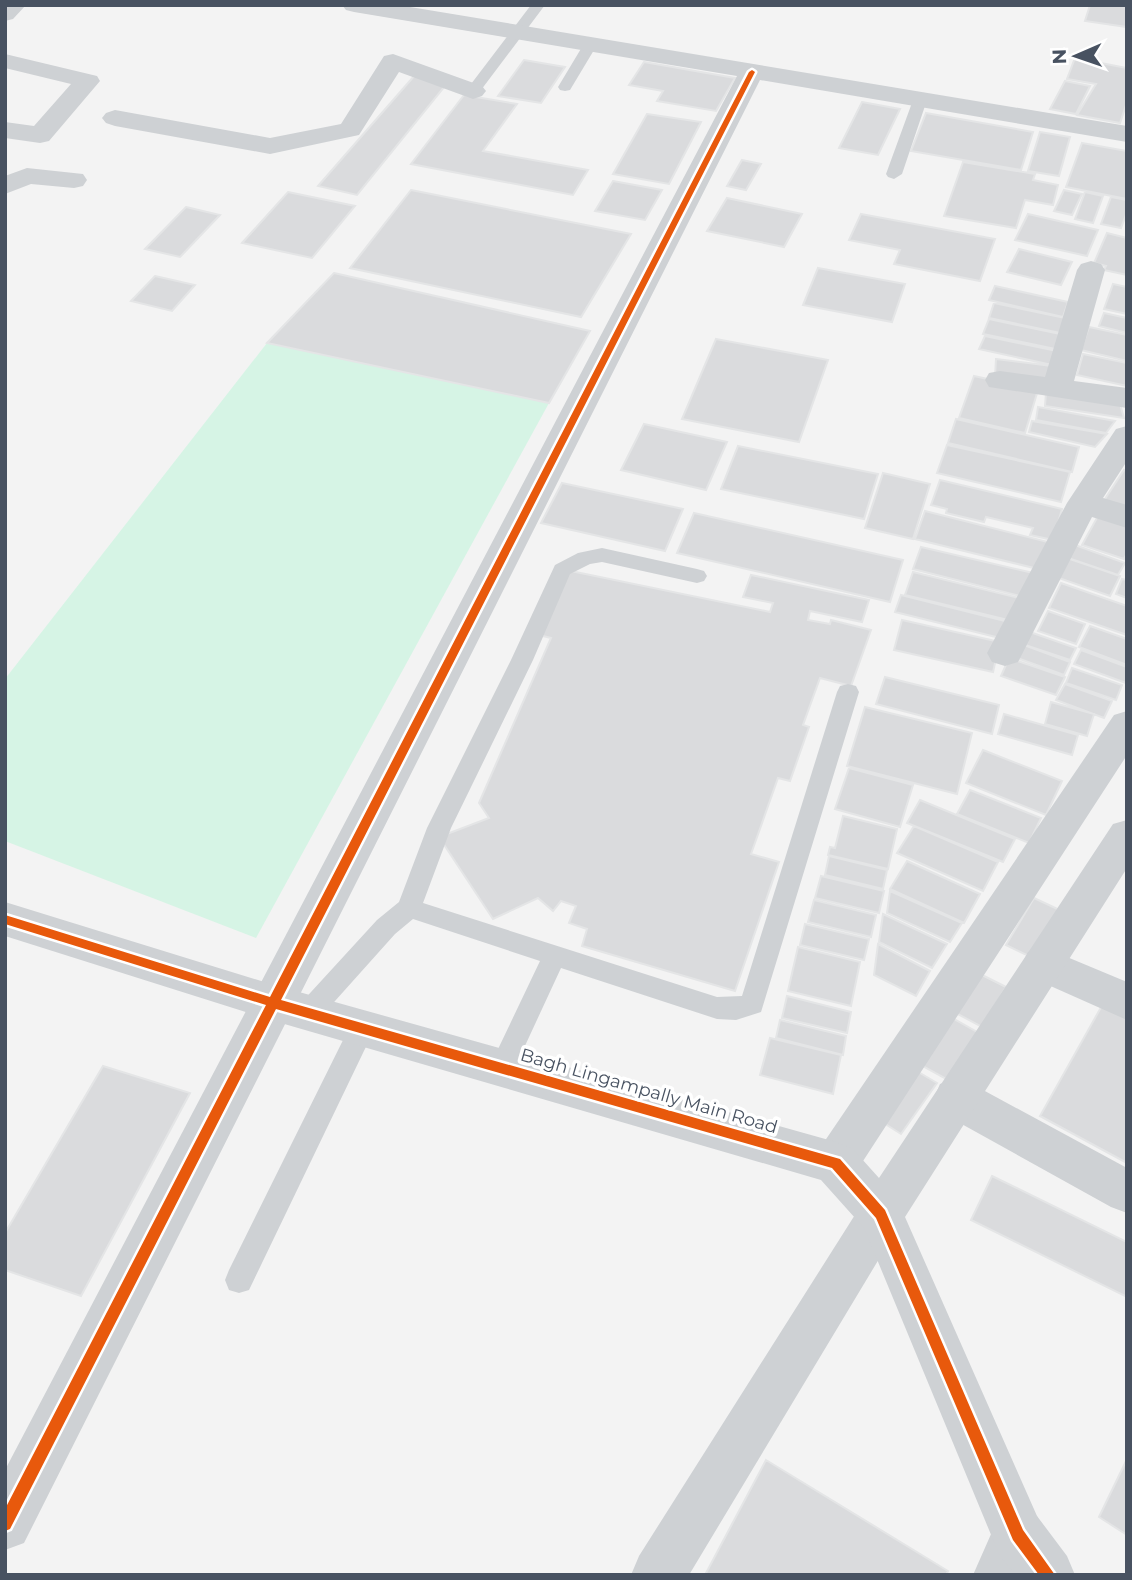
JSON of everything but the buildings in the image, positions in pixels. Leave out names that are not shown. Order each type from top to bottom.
[{"type":"street","points":[[5,13],[14,5]]},
{"type":"street","points":[[354,5],[409,10],[517,33],[1127,134]]},
{"type":"street","points":[[5,61],[88,82],[40,135],[5,130]]},
{"type":"street","points":[[115,118],[270,146],[350,130],[393,61],[473,91]]},
{"type":"street","points":[[5,1524],[291,1007],[752,72]]},
{"type":"street","points":[[16,181],[74,180]]},
{"type":"street","points":[[1057,387],[1091,270]]},
{"type":"street","points":[[1000,380],[1127,398]]},
{"type":"street","points":[[1005,653],[1083,503],[1127,436]]},
{"type":"street","points":[[1083,503],[1127,517]]},
{"type":"street","points":[[1022,1562],[881,1214],[836,1163],[1127,725]]},
{"type":"street","points":[[658,1575],[881,1214],[1127,835]]},
{"type":"street","name":"Bagh Lingampally Main Road","points":[[5,919],[362,1028],[836,1163]]},
{"type":"street","points":[[1043,964],[1127,1002]]},
{"type":"street","points":[[957,1098],[1127,1192]]},
{"type":"lane","points":[[473,91],[538,5]]},
{"type":"lane","points":[[565,87],[590,45]]},
{"type":"lane","points":[[894,174],[920,100]]},
{"type":"lane","points":[[291,1007],[409,908],[439,828],[522,660],[562,570],[585,558],[602,555],[697,576]]},
{"type":"lane","points":[[409,908],[717,1008],[736,1009],[752,1003],[848,692]]},
{"type":"lane","points":[[502,1068],[555,956]]},
{"type":"lane","points":[[239,1280],[362,1028]]},
{"type":"green space","points":[[267,343],[549,403],[256,938],[5,841],[5,679]]},
{"type":"cycle path","points":[[5,1524],[752,72]]},
{"type":"cycle path","points":[[5,919],[274,1003],[836,1163],[881,1214],[1018,1535],[1048,1575]]}]
